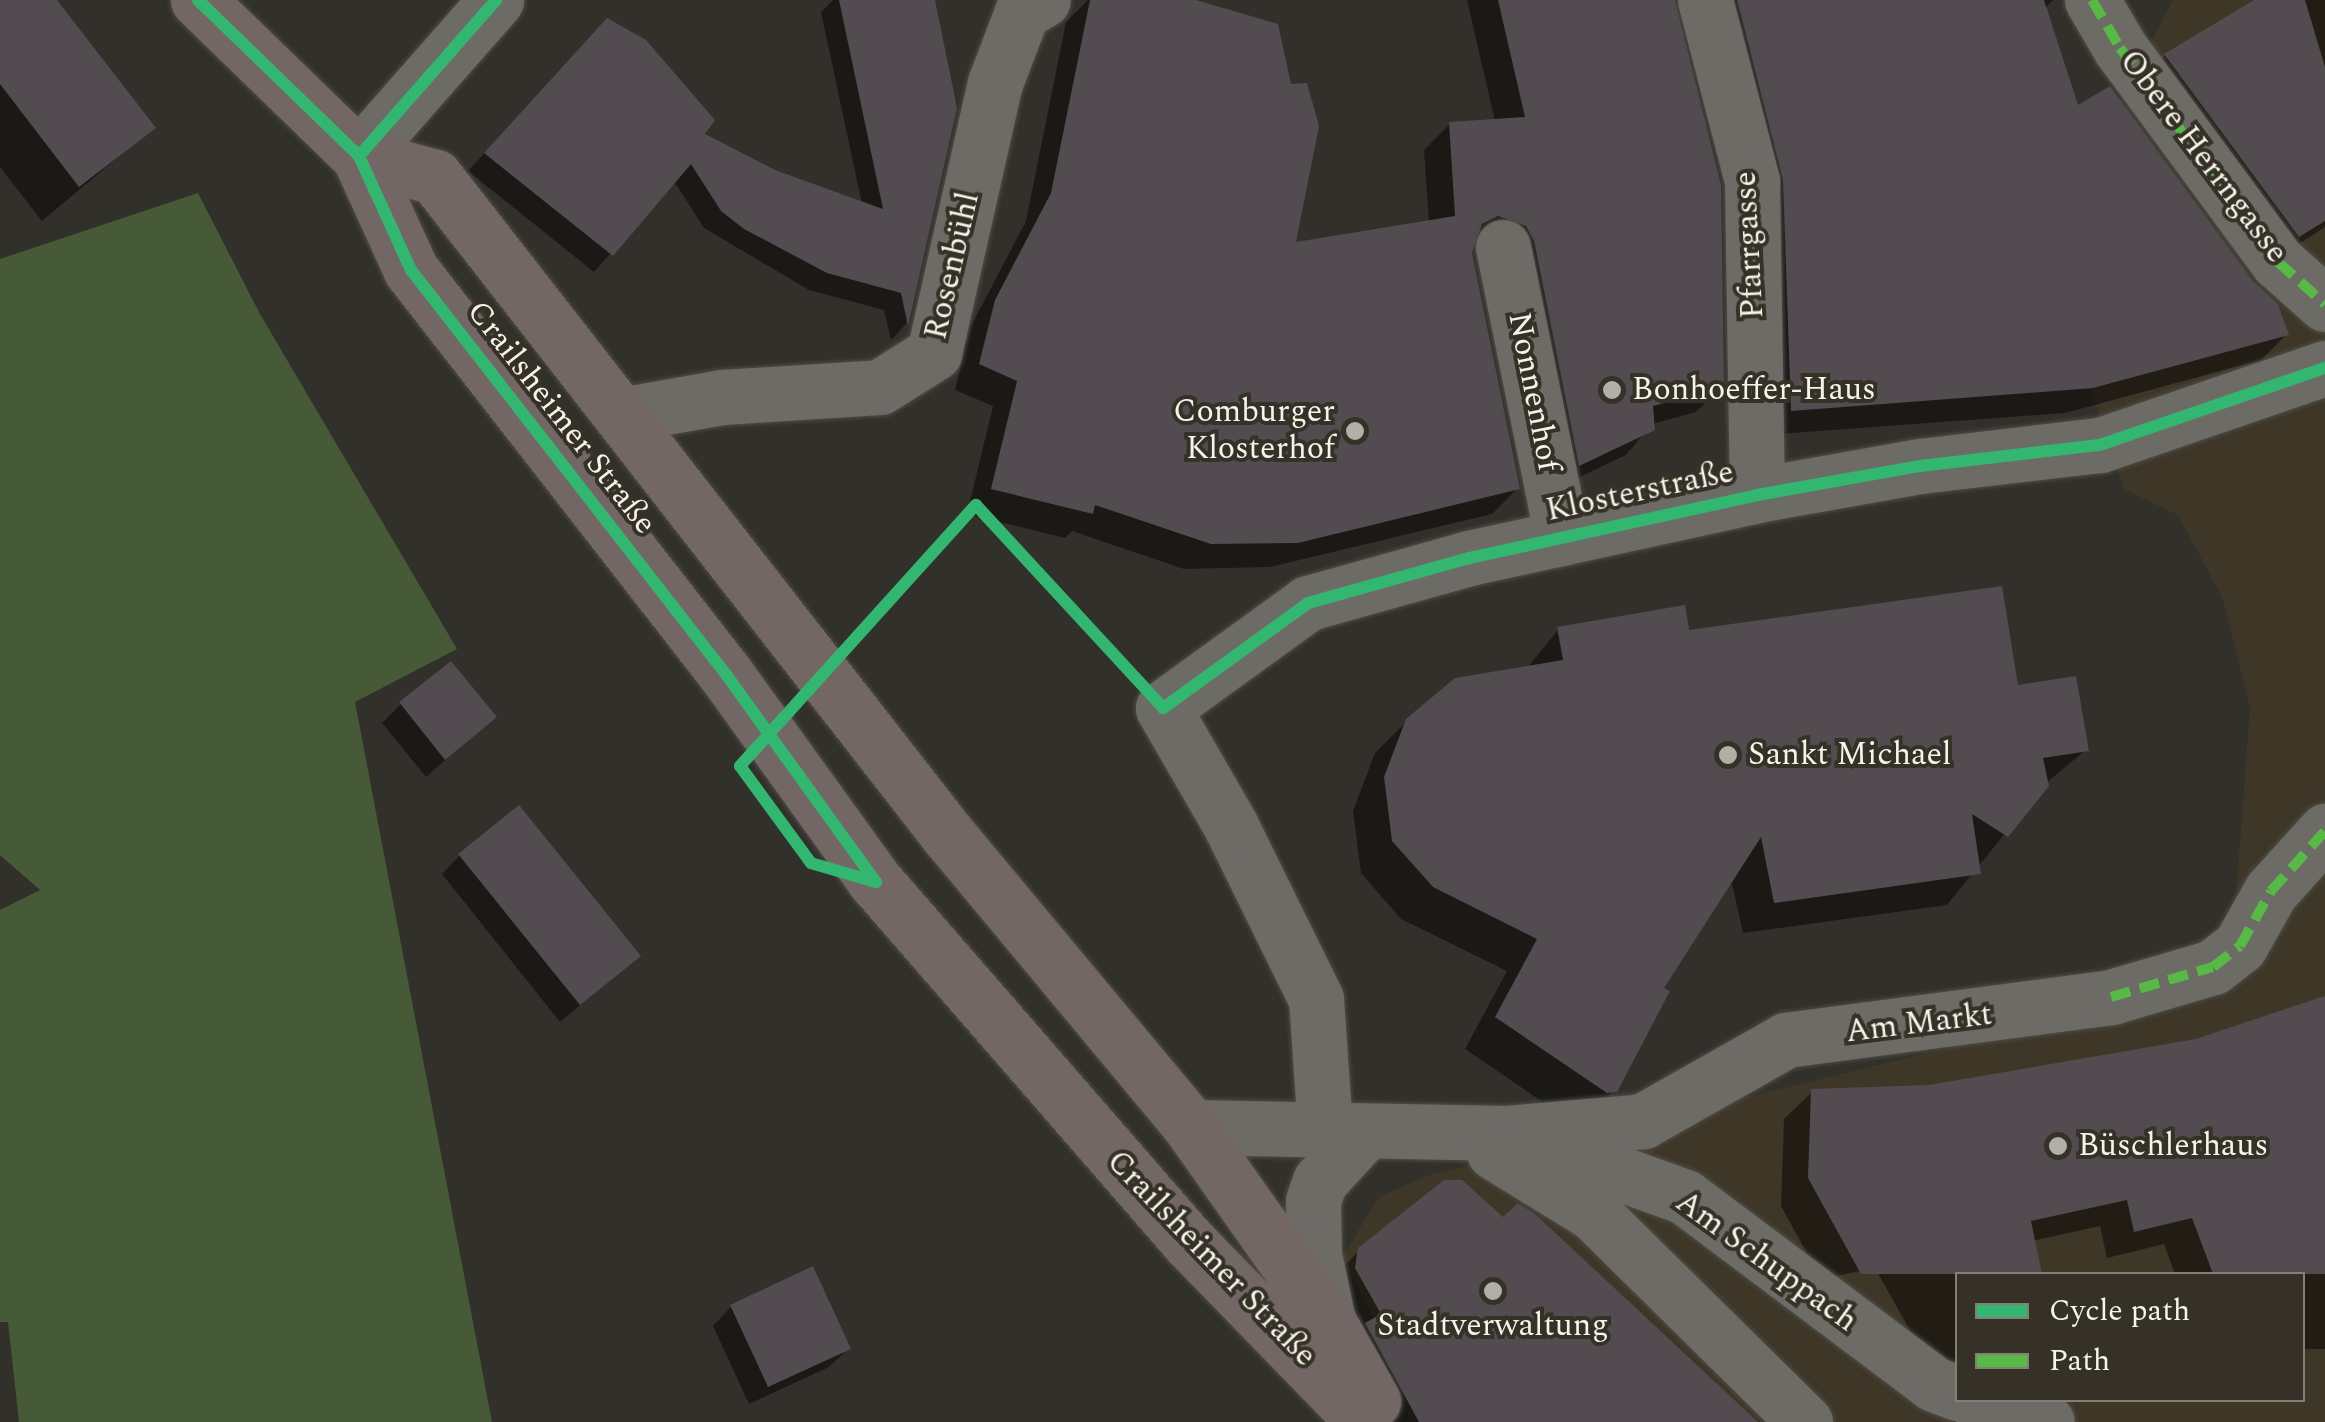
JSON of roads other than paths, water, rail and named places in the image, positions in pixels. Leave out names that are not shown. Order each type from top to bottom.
[{"type":"main road","name":"Crailsheimer Straße","points":[[198,0],[359,156],[410,270],[705,646],[876,882],[1058,1096],[1364,1422]]},
{"type":"main road","name":"Crailsheimer Straße","points":[[359,156],[435,177],[626,414],[948,835],[1191,1127]]},
{"type":"main road","name":"Crailsheimer Straße","points":[[1058,1096],[1191,1127]]},
{"type":"main road","points":[[1191,1127],[1328,1321],[1382,1422]]},
{"type":"street","points":[[359,156],[496,0]]},
{"type":"street","name":"Rosenbühl","points":[[626,414],[722,397],[880,386],[934,353],[995,83],[1022,12],[1043,0]]},
{"type":"street","name":"Pfarrgasse","points":[[1706,0],[1752,181],[1756,495]]},
{"type":"street","name":"Obere Herrngasse","points":[[2092,0],[2120,48],[2278,262],[2325,304]]},
{"type":"street","name":"Nonnenhof","points":[[1502,247],[1562,538]]},
{"type":"street","name":"Klosterstraße","points":[[1346,1130],[1316,999],[1232,826],[1163,708],[1308,603],[1562,538],[1756,495],[1920,466],[2100,446],[2165,428],[2325,368]]},
{"type":"street","name":"Am Markt","points":[[1485,1132],[1643,1120],[1786,1040],[2111,997],[2182,978],[2226,956],[2309,842],[2325,831]]},
{"type":"street","points":[[1191,1127],[1485,1132],[1593,1213],[1805,1422]]},
{"type":"street","points":[[1328,1321],[1314,1254],[1314,1201],[1346,1130]]},
{"type":"street","name":"Am Schuppach","points":[[1485,1132],[1685,1197],[1934,1384],[1955,1392]]},
{"type":"street","points":[[1981,1402],[2046,1422]]},
{"type":"place","name":"Bonhoeffer-Haus","points":[[1612,390]]},
{"type":"place","name":"Comburger Klosterhof","points":[[1355,431]]},
{"type":"place","name":"Sankt Michael","points":[[1728,755]]},
{"type":"place","name":"Büschlerhaus","points":[[2058,1146]]},
{"type":"place","name":"Stadtverwaltung","points":[[1493,1291]]}]
